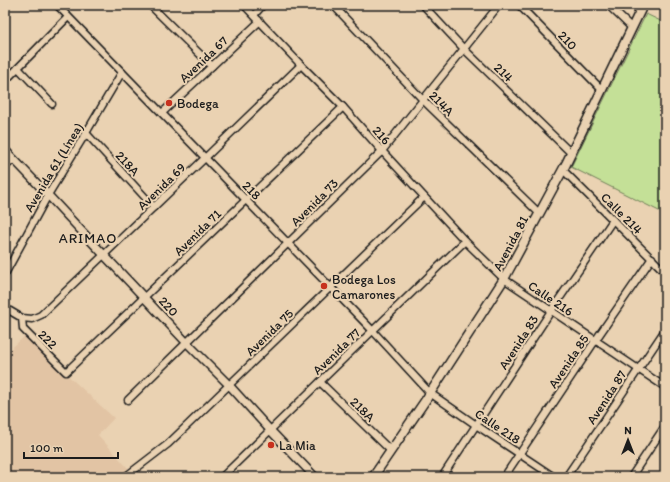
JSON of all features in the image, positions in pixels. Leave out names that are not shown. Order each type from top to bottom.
[{"type":"main road","name":"Avenida 81","points":[[373,477],[504,279],[563,170],[643,5]]},
{"type":"street","name":"218","points":[[57,5],[373,331],[430,393]]},
{"type":"street","points":[[150,5],[212,66]]},
{"type":"street","points":[[156,11],[160,5]]},
{"type":"street","name":"216","points":[[244,5],[343,107],[465,241],[504,279]]},
{"type":"street","points":[[254,15],[263,5]]},
{"type":"street","name":"214A","points":[[333,5],[423,100],[539,213]]},
{"type":"street","name":"Avenida 73","points":[[128,400],[382,151],[499,5]]},
{"type":"street","name":"210","points":[[519,5],[602,90]]},
{"type":"street","points":[[608,5],[632,28]]},
{"type":"street","name":"214","points":[[426,6],[464,49],[571,152]]},
{"type":"street","points":[[5,81],[68,17]]},
{"type":"street","name":"Avenida 67","points":[[162,113],[260,21]]},
{"type":"street","name":"Avenida 69","points":[[32,319],[40,315],[104,255],[301,65]]},
{"type":"street","points":[[18,68],[52,104]]},
{"type":"street","name":"Avenida 61 (Línea)","points":[[5,274],[48,195],[122,72]]},
{"type":"street","name":"Avenida 71","points":[[66,372],[343,107]]},
{"type":"street","name":"218A","points":[[86,133],[154,207]]},
{"type":"street","name":"220","points":[[5,150],[187,343],[229,385],[311,476]]},
{"type":"street","points":[[5,167],[14,159]]},
{"type":"street","name":"Calle 214","points":[[563,170],[665,272]]},
{"type":"street","name":"Avenida 75","points":[[125,477],[168,444],[424,197]]},
{"type":"street","name":"Avenida 83","points":[[442,477],[551,311],[613,220]]},
{"type":"street","name":"Avenida 77","points":[[222,477],[465,241]]},
{"type":"street","name":"Avenida 85","points":[[504,477],[652,258]]},
{"type":"street","name":"Calle 216","points":[[504,279],[665,387]]},
{"type":"street","name":"222","points":[[5,308],[22,318],[32,319]]},
{"type":"street","name":"222","points":[[22,318],[23,329],[66,372]]},
{"type":"street","name":"Avenida 87","points":[[566,477],[665,330]]},
{"type":"street","name":"218A","points":[[320,382],[391,451]]},
{"type":"street","name":"Calle 218","points":[[430,393],[554,477]]},
{"type":"street","points":[[631,477],[665,426]]},
{"type":"shaded area","points":[[25,336],[114,418],[98,435],[136,477],[5,477],[5,354]]},
{"type":"green space","points":[[646,14],[665,23],[665,214],[571,167]]},
{"type":"place","name":"Bodega","points":[[169,103]]},
{"type":"place","name":"Bodega Los Camarones","points":[[324,286]]},
{"type":"place","name":"La Mia","points":[[271,445]]},
{"type":"district","name":"ARIMAO","points":[[88,238]]}]
